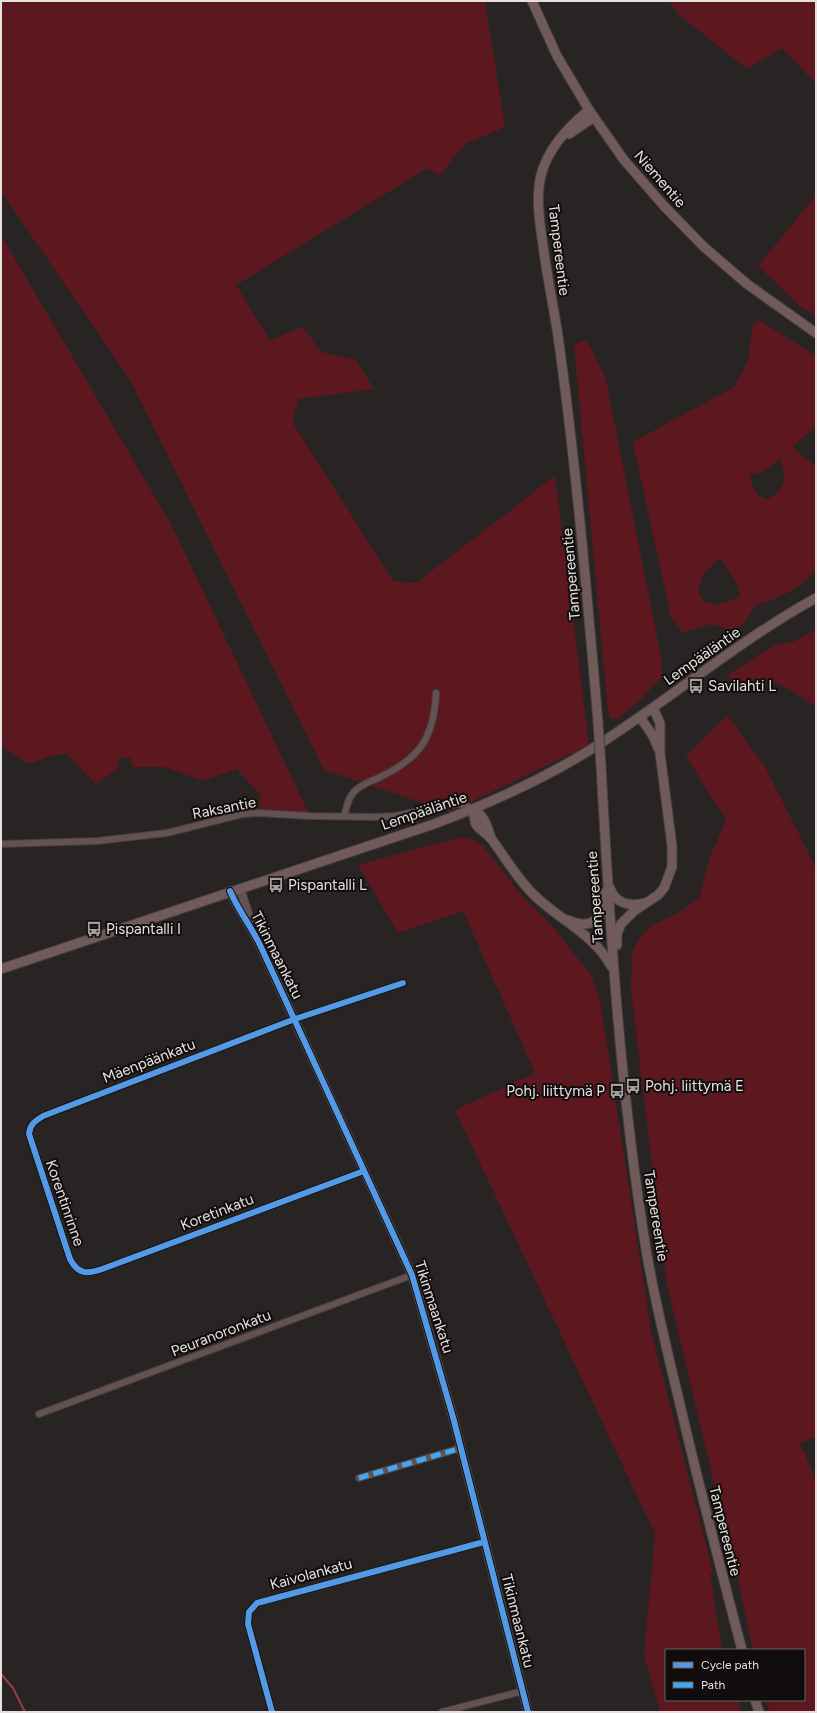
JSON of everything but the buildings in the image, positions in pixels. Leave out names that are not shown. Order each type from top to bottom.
[{"type":"main road","name":"Niementie","points":[[532,1],[557,56],[592,113],[624,160],[664,206],[704,248],[747,284],[816,333]]},
{"type":"main road","name":"Tampereentie","points":[[592,113],[562,138],[547,158],[541,176],[539,215],[547,277],[558,334],[581,526],[598,722],[607,880],[624,1091],[635,1176],[648,1257],[664,1339],[706,1518],[742,1649]]},
{"type":"main road","name":"Lempääläntie","points":[[1,969],[230,891],[434,824],[504,796],[547,775],[590,750],[653,708],[738,647],[816,598]]},
{"type":"main road","points":[[615,985],[619,928],[628,916],[650,901],[664,888],[669,877],[672,862],[672,846],[660,753],[660,723],[653,708]]},
{"type":"main road","points":[[640,716],[653,736],[660,753]]},
{"type":"main road","points":[[474,809],[473,820],[479,829],[491,838],[520,880],[533,894],[556,914],[600,948],[614,971]]},
{"type":"main road","points":[[556,914],[573,923],[586,925],[596,920],[603,903],[602,874],[606,847]]},
{"type":"main road","points":[[607,880],[613,895],[616,899],[623,903],[632,905],[650,901]]},
{"type":"main road","points":[[755,1701],[758,1712]]},
{"type":"street","points":[[344,816],[351,796],[358,787],[400,767],[416,755],[432,729],[436,708],[436,693]]},
{"type":"street","name":"Raksantie","points":[[1,844],[97,841],[167,833],[243,814],[259,813],[374,817],[395,816],[456,804],[461,804],[474,809]]},
{"type":"street","name":"Tikinmaankatu","points":[[240,888],[253,930],[412,1275],[453,1417],[528,1712]]},
{"type":"street","name":"Tikinmaankatu","points":[[230,891],[236,905],[253,930]]},
{"type":"street","name":"Mäenpäänkatu","points":[[30,1142],[30,1127],[35,1121],[43,1116],[295,1019],[403,982]]},
{"type":"street","name":"Korentinrinne","points":[[30,1142],[70,1259],[78,1270]]},
{"type":"street","name":"Koretinkatu","points":[[78,1270],[93,1272],[105,1268],[364,1171]]},
{"type":"street","name":"Peuranoronkatu","points":[[39,1414],[412,1275]]},
{"type":"street","points":[[359,1478],[461,1448]]},
{"type":"street","name":"Kaivolankatu","points":[[272,1712],[248,1624],[249,1612],[257,1603],[484,1542]]},
{"type":"street","points":[[442,1712],[523,1691]]},
{"type":"shaded area","points":[[1,1],[485,1],[505,127],[465,144],[440,175],[426,169],[236,285],[270,340],[303,327],[321,352],[356,360],[374,389],[298,399],[292,422],[393,581],[416,583],[555,476],[589,745],[450,812],[324,770],[130,380],[1,191]]},
{"type":"shaded area","points":[[669,1],[816,1],[816,84],[782,48],[747,69],[679,15]]},
{"type":"shaded area","points":[[816,195],[816,316],[801,307],[758,266]]},
{"type":"shaded area","points":[[1,235],[172,526],[310,816],[259,813],[260,794],[236,769],[203,781],[165,767],[132,767],[130,757],[118,759],[119,768],[96,784],[67,754],[54,755],[29,764],[1,746]]},
{"type":"shaded area","points":[[759,320],[816,356],[816,426],[793,447],[816,465],[816,569],[804,582],[789,592],[756,605],[743,625],[732,630],[711,624],[683,633],[671,618],[633,442],[734,387],[748,360],[753,324]],"holes":[[[780,459],[784,471],[784,482],[779,491],[768,499],[754,490],[750,474],[763,472]],[[720,557],[736,582],[740,597],[717,605],[703,601],[698,591],[704,574]]]},
{"type":"shaded area","points":[[582,341],[588,342],[606,380],[662,662],[662,677],[634,706],[617,719],[610,718],[607,702],[574,345]]},
{"type":"shaded area","points":[[816,629],[816,705],[813,705],[791,690],[766,679],[734,684],[728,675],[776,644],[793,642]]},
{"type":"shaded area","points":[[727,715],[765,767],[816,868],[816,1437],[800,1443],[816,1481],[816,1712],[769,1712],[766,1701],[805,1701],[805,1649],[753,1649],[737,1574],[668,1289],[661,1242],[631,988],[632,952],[641,936],[652,925],[678,913],[699,898],[710,857],[726,820],[686,756]]},
{"type":"shaded area","points":[[468,838],[484,847],[522,896],[553,927],[591,975],[600,1000],[651,1331],[713,1572],[710,1574],[722,1649],[665,1649],[665,1701],[738,1701],[741,1712],[660,1712],[644,1655],[655,1534],[455,1110],[535,1073],[463,911],[398,933],[358,865],[438,843]]},
{"type":"waterway","points":[[1,1674],[13,1688],[25,1712]]},
{"type":"marked path","points":[[359,1478],[461,1448]]},
{"type":"cycle path","points":[[230,891],[260,945],[412,1275],[453,1417],[528,1712]]},
{"type":"cycle path","points":[[364,1171],[94,1272],[85,1272],[73,1265],[70,1259],[29,1134],[33,1123],[43,1116],[295,1019],[403,983]]},
{"type":"cycle path","points":[[272,1712],[248,1624],[249,1612],[257,1603],[484,1542]]},
{"type":"place","name":"Savilahti L","points":[[696,686]]},
{"type":"place","name":"Pispantalli L","points":[[276,885]]},
{"type":"place","name":"Pispantalli I","points":[[94,929]]},
{"type":"place","name":"Pohj. liittymä E","points":[[633,1086]]},
{"type":"place","name":"Pohj. liittymä P","points":[[617,1091]]}]
